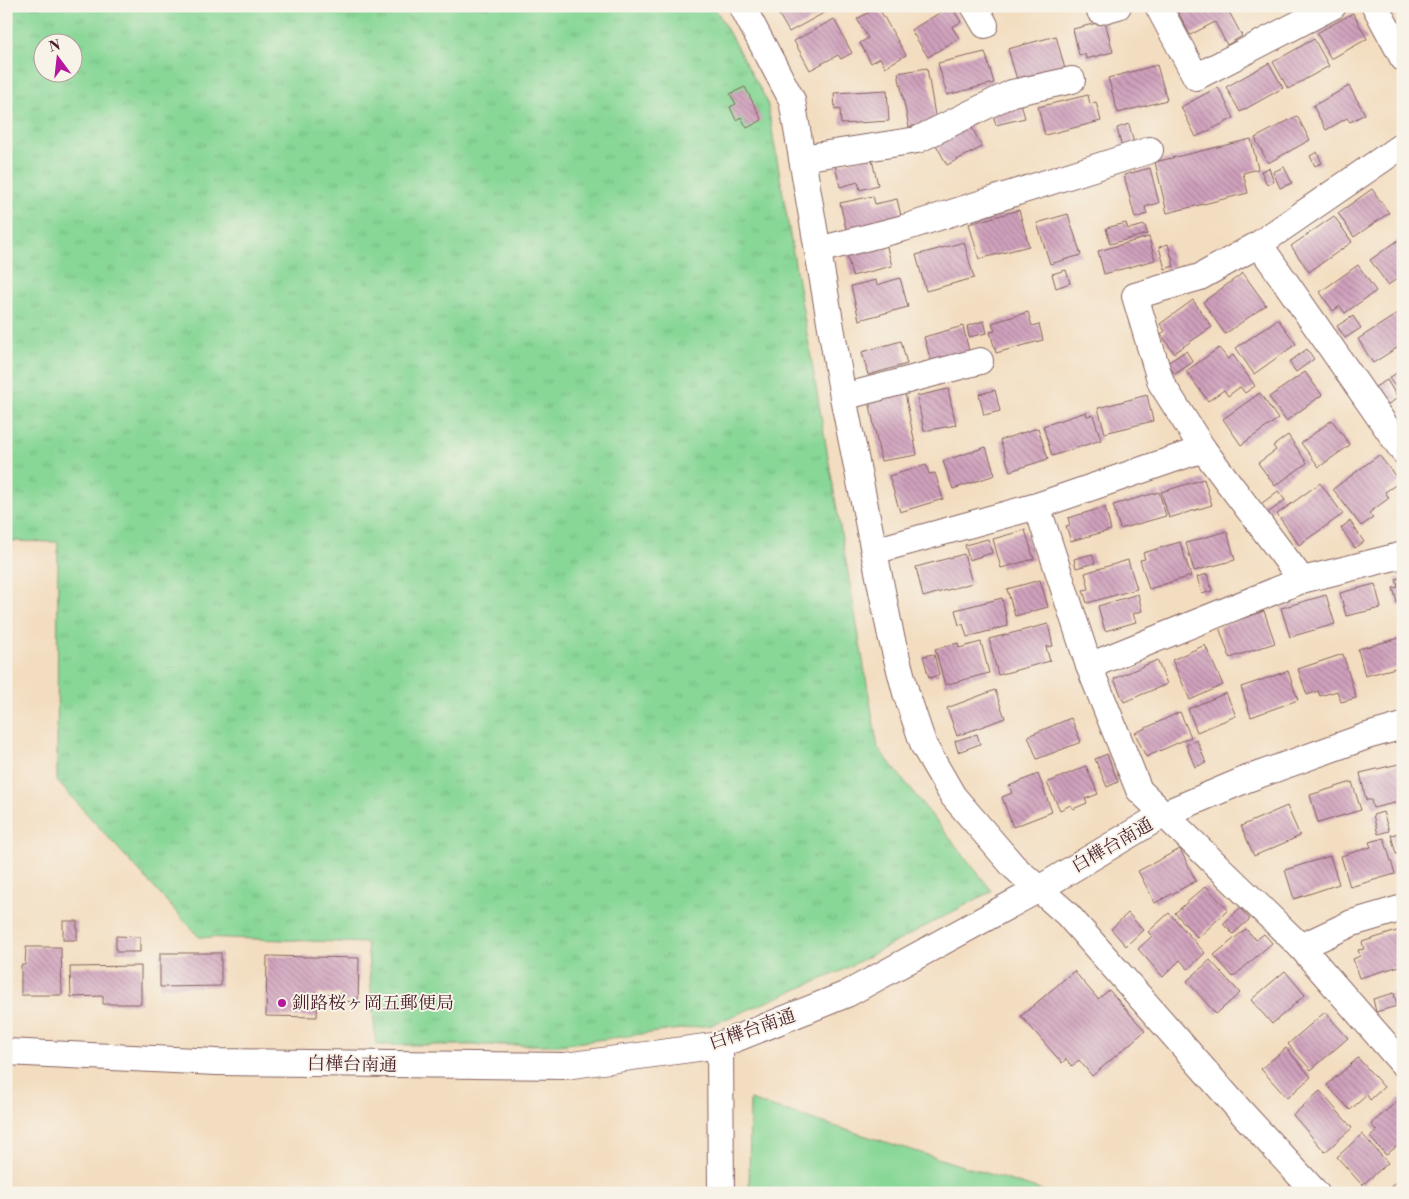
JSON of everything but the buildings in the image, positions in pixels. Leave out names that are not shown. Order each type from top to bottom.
[{"type":"street","points":[[742,6],[792,100],[843,397],[891,636],[906,693],[924,746],[953,796],[1014,867],[1067,914],[1243,1114],[1316,1193]]},
{"type":"street","points":[[1158,6],[1196,77],[1332,6]]},
{"type":"street","points":[[1375,6],[1403,58]]},
{"type":"street","points":[[802,158],[917,140],[1012,94],[1072,80]]},
{"type":"street","points":[[818,250],[904,228],[1150,150]]},
{"type":"street","points":[[1302,580],[1203,449],[1161,383],[1135,296],[1200,277],[1259,244],[1400,152]]},
{"type":"street","points":[[1259,244],[1403,451]]},
{"type":"street","points":[[843,397],[980,361]]},
{"type":"street","points":[[874,551],[1037,506],[1203,449]]},
{"type":"street","points":[[1037,506],[1089,666],[1139,790],[1301,947],[1403,1064]]},
{"type":"street","points":[[1089,666],[1302,580],[1403,555]]},
{"type":"street","name":"白樺台南通","points":[[6,1052],[216,1062],[565,1066],[720,1045],[847,994],[1038,889],[1164,814],[1247,778],[1367,736],[1403,726]]},
{"type":"street","points":[[1301,947],[1352,923],[1403,908]]},
{"type":"street","points":[[720,1045],[721,1193]]},
{"type":"green space","points":[[6,6],[714,6],[767,101],[878,748],[992,891],[839,972],[711,1025],[559,1045],[376,1045],[367,943],[199,937],[57,781],[58,542],[6,541]]},
{"type":"green space","points":[[750,1100],[1050,1193],[749,1193]]},
{"type":"place","name":"釧路桜ヶ岡五郵便局","points":[[282,1003]]}]
